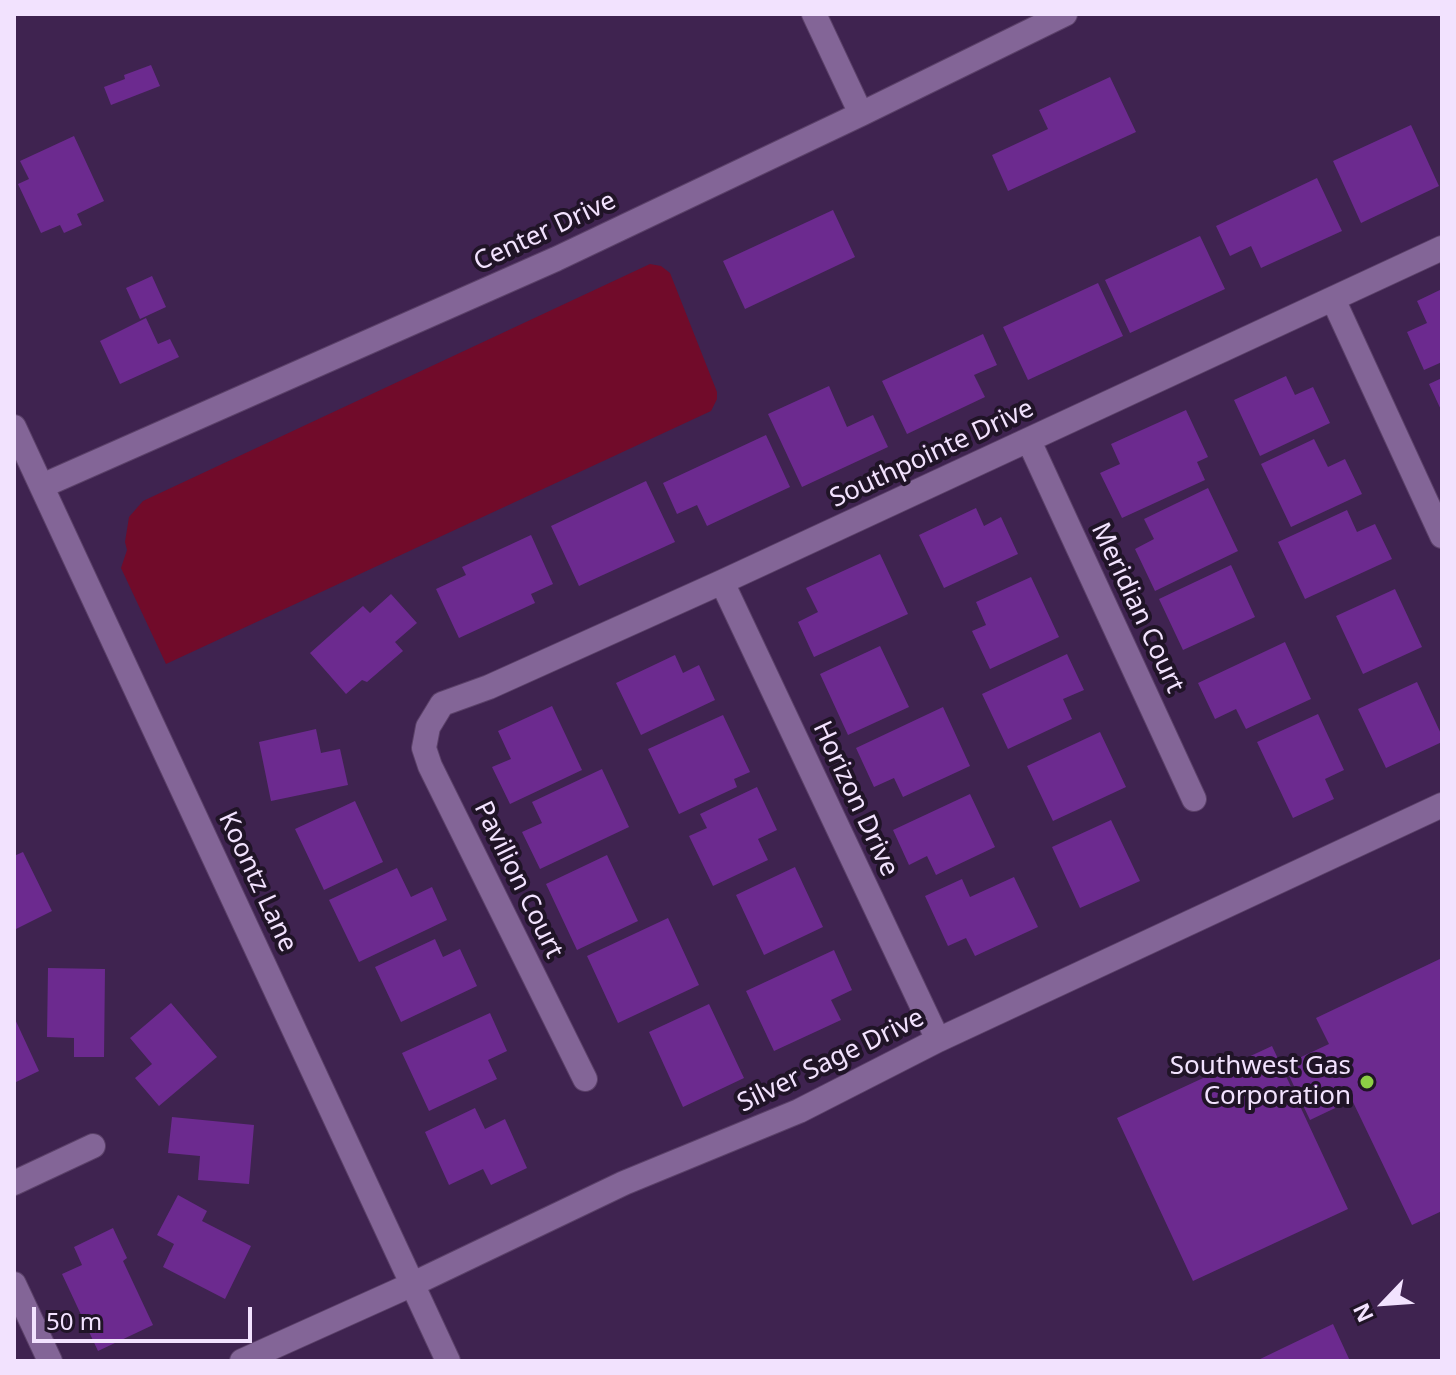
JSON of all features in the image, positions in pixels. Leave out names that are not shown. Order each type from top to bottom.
[{"type":"street","points":[[814,14],[861,114]]},
{"type":"street","name":"Center Drive","points":[[42,486],[556,259],[1065,14]]},
{"type":"street","name":"Southpointe Drive","points":[[442,704],[489,687],[722,582],[1442,248]]},
{"type":"street","points":[[1333,299],[1442,536]]},
{"type":"street","name":"Koontz Lane","points":[[14,427],[448,1361]]},
{"type":"street","name":"Meridian Court","points":[[1029,441],[1194,799]]},
{"type":"street","name":"Horizon Drive","points":[[722,582],[938,1040]]},
{"type":"street","name":"Pavilion Court","points":[[442,704],[428,727],[424,748],[430,766],[585,1079]]},
{"type":"street","name":"Silver Sage Drive","points":[[242,1361],[413,1284],[624,1183],[799,1111],[938,1040],[1442,805]]},
{"type":"street","points":[[14,1183],[93,1146]]},
{"type":"street","points":[[14,1284],[50,1361]]},
{"type":"shaded area","points":[[650,264],[661,266],[670,273],[717,392],[711,411],[166,664],[121,568],[127,550],[125,542],[129,517],[143,501]]},
{"type":"building","points":[[151,65],[160,86],[111,105],[104,87]]},
{"type":"building","points":[[1110,77],[1136,132],[1008,191],[992,155],[1048,129],[1039,110]]},
{"type":"building","points":[[1411,125],[1439,186],[1361,223],[1333,161]]},
{"type":"building","points":[[74,136],[104,201],[77,214],[82,225],[64,233],[60,225],[41,233],[18,184],[29,179],[20,161]]},
{"type":"building","points":[[1317,178],[1342,231],[1261,268],[1251,246],[1230,256],[1216,226]]},
{"type":"building","points":[[833,210],[855,257],[745,309],[723,261]]},
{"type":"building","points":[[1200,236],[1225,289],[1130,333],[1105,280]]},
{"type":"building","points":[[152,276],[166,307],[140,319],[126,288]]},
{"type":"building","points":[[1098,283],[1123,336],[1028,380],[1003,327]]},
{"type":"building","points":[[1442,289],[1442,362],[1424,370],[1407,332],[1427,323],[1417,301]]},
{"type":"building","points":[[146,318],[158,344],[170,339],[179,357],[120,384],[100,341]]},
{"type":"building","points":[[983,334],[997,365],[974,375],[985,397],[907,434],[882,381]]},
{"type":"building","points":[[1286,376],[1295,395],[1313,387],[1330,423],[1260,456],[1234,400]]},
{"type":"building","points":[[1442,378],[1442,412],[1429,384]]},
{"type":"building","points":[[829,386],[847,427],[873,415],[888,447],[802,487],[768,414]]},
{"type":"building","points":[[1186,410],[1208,457],[1197,462],[1205,480],[1122,518],[1100,473],[1120,464],[1111,444]]},
{"type":"building","points":[[766,435],[790,487],[707,526],[697,505],[677,514],[663,483]]},
{"type":"building","points":[[1314,439],[1328,467],[1345,459],[1362,494],[1291,527],[1261,464]]},
{"type":"building","points":[[646,481],[675,542],[579,586],[551,526]]},
{"type":"building","points":[[1208,488],[1238,551],[1155,591],[1135,549],[1154,539],[1144,519]]},
{"type":"building","points":[[976,508],[984,526],[1001,517],[1018,554],[944,588],[919,535]]},
{"type":"building","points":[[1347,510],[1357,532],[1375,524],[1392,559],[1305,599],[1278,542]]},
{"type":"building","points":[[531,535],[553,584],[531,594],[535,603],[459,638],[436,589],[466,575],[462,567]]},
{"type":"building","points":[[880,554],[908,614],[814,657],[798,622],[818,612],[806,588]]},
{"type":"building","points":[[1231,565],[1255,617],[1183,650],[1159,599]]},
{"type":"building","points":[[1031,577],[1059,637],[990,669],[972,631],[986,625],[976,602]]},
{"type":"building","points":[[1395,589],[1422,647],[1363,674],[1336,616]]},
{"type":"building","points":[[391,594],[417,623],[395,642],[403,651],[367,682],[362,680],[346,694],[310,653],[363,606],[370,613]]},
{"type":"building","points":[[1285,642],[1311,699],[1246,729],[1236,709],[1215,719],[1198,683]]},
{"type":"building","points":[[880,646],[909,707],[848,735],[820,674]]},
{"type":"building","points":[[1067,654],[1084,690],[1063,699],[1072,719],[1008,749],[982,694]]},
{"type":"building","points":[[675,655],[683,673],[699,665],[715,700],[641,735],[616,683]]},
{"type":"building","points":[[1417,682],[1442,742],[1386,768],[1358,709]]},
{"type":"building","points":[[552,706],[582,770],[510,804],[492,767],[511,759],[498,731]]},
{"type":"building","points":[[943,707],[970,766],[903,797],[894,778],[874,787],[856,748]]},
{"type":"building","points":[[1318,714],[1344,770],[1325,779],[1334,799],[1293,818],[1257,742]]},
{"type":"building","points":[[723,715],[750,772],[734,779],[737,787],[679,814],[648,749]]},
{"type":"building","points":[[316,729],[321,753],[340,749],[348,785],[271,801],[259,742]]},
{"type":"building","points":[[1100,732],[1126,787],[1053,821],[1027,766]]},
{"type":"building","points":[[602,769],[629,827],[540,869],[522,832],[542,823],[532,802]]},
{"type":"building","points":[[757,787],[777,830],[758,839],[768,860],[713,886],[689,836],[707,828],[700,814]]},
{"type":"building","points":[[970,794],[995,847],[936,875],[927,856],[909,865],[893,830]]},
{"type":"building","points":[[355,801],[383,862],[324,890],[295,829]]},
{"type":"building","points":[[1111,820],[1140,881],[1080,908],[1052,847]]},
{"type":"building","points":[[23,852],[52,911],[14,930],[14,856]]},
{"type":"building","points":[[607,855],[638,921],[577,950],[546,884]]},
{"type":"building","points":[[795,867],[823,927],[764,955],[736,895]]},
{"type":"building","points":[[397,868],[411,897],[432,887],[447,920],[359,962],[329,900]]},
{"type":"building","points":[[1014,877],[1038,927],[975,956],[966,938],[948,946],[925,896],[962,879],[970,897]]},
{"type":"building","points":[[668,918],[699,985],[618,1023],[587,956]]},
{"type":"building","points":[[435,939],[443,957],[460,949],[477,986],[401,1022],[375,967]]},
{"type":"building","points":[[834,950],[852,990],[831,1000],[841,1020],[774,1051],[746,991]]},
{"type":"building","name":"Southwest Gas Corporation","points":[[1442,958],[1442,1211],[1412,1225],[1352,1100],[1310,1120],[1284,1065],[1329,1044],[1316,1018]]},
{"type":"building","points":[[48,968],[105,969],[104,1057],[74,1057],[74,1038],[47,1037]]},
{"type":"building","points":[[171,1003],[217,1057],[159,1106],[135,1078],[152,1064],[130,1038]]},
{"type":"building","points":[[709,1004],[744,1078],[683,1107],[649,1032]]},
{"type":"building","points":[[490,1013],[507,1051],[488,1060],[497,1079],[429,1111],[402,1053]]},
{"type":"building","points":[[14,1017],[39,1071],[14,1083]]},
{"type":"building","points":[[1272,1046],[1348,1209],[1193,1281],[1117,1118]]},
{"type":"building","points":[[475,1108],[485,1129],[505,1119],[527,1168],[491,1185],[483,1169],[449,1185],[425,1132]]},
{"type":"building","points":[[172,1117],[254,1125],[249,1184],[198,1180],[200,1156],[168,1153]]},
{"type":"building","points":[[178,1195],[207,1211],[202,1221],[251,1246],[225,1299],[163,1267],[174,1244],[157,1235]]},
{"type":"building","points":[[113,1228],[127,1258],[123,1261],[153,1325],[98,1351],[62,1274],[82,1265],[74,1247]]},
{"type":"building","points":[[1333,1324],[1350,1361],[1256,1361]]},
{"type":"place","name":"Southwest Gas Corporation","points":[[1367,1082]]}]
